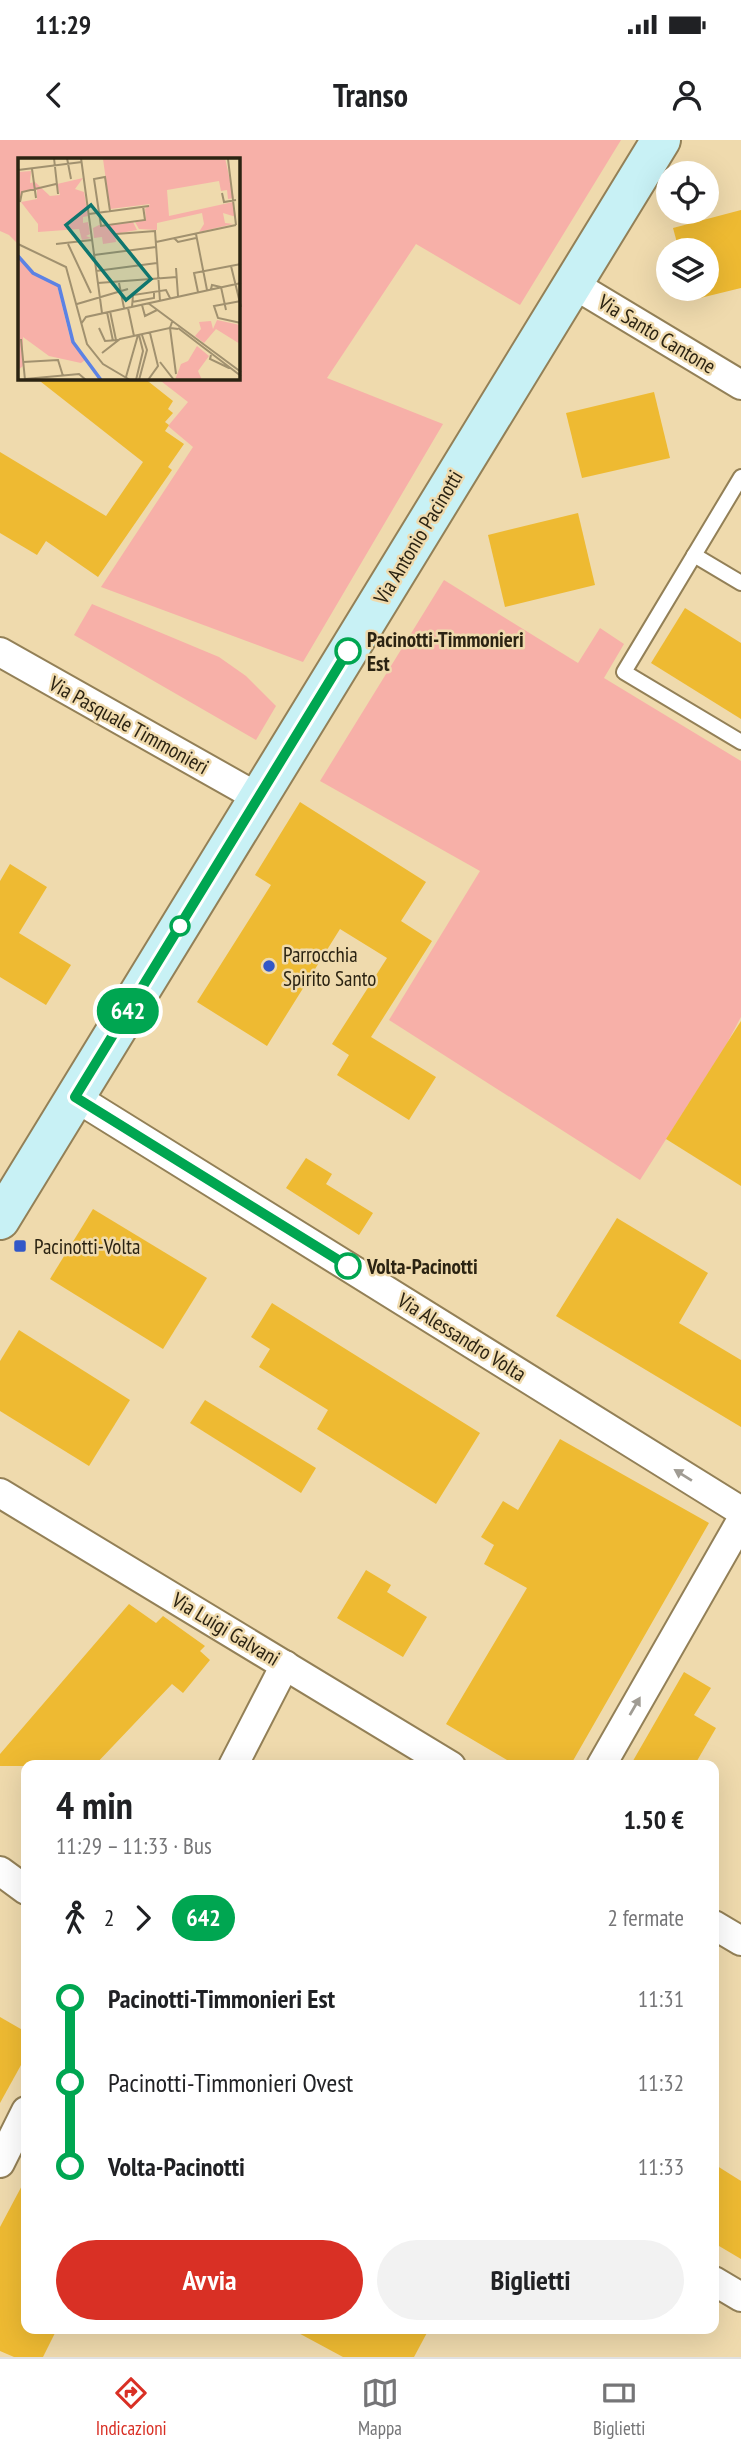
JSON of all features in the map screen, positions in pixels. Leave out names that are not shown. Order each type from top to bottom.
[{"type":"main road","name":"Via Antonio Pacinotti","points":[[0,1220],[661,140]]},
{"type":"street","name":"Via Santo Cantone","points":[[573,284],[741,385]]},
{"type":"street","name":"Via Pasquale Timmonieri","points":[[0,652],[259,798]]},
{"type":"street","name":"Via Alessandro Volta","points":[[75,1097],[741,1511]]},
{"type":"street","name":"Via Luigi Galvani","points":[[0,1493],[441,1760]]},
{"type":"street","points":[[604,1760],[741,1521]]},
{"type":"street","points":[[236,1760],[285,1665]]},
{"type":"street","points":[[0,1871],[21,1886]]},
{"type":"street","points":[[719,1928],[741,1941]]},
{"type":"street","points":[[0,2163],[19,2115]]},
{"type":"street","points":[[719,2284],[741,2297]]},
{"type":"lane","points":[[741,477],[624,672],[741,742]]},
{"type":"lane","points":[[694,555],[741,583]]},
{"type":"shaded area","points":[[0,140],[621,140],[520,305],[416,244],[327,378],[443,424],[303,662],[101,587],[193,447],[168,426],[188,402],[160,380],[240,380],[240,158],[18,158],[18,244],[0,231]]},
{"type":"shaded area","points":[[444,580],[578,663],[600,628],[624,644],[604,678],[741,761],[741,1017],[725,1047],[640,1180],[389,1020],[480,871],[320,781]]},
{"type":"shaded area","points":[[92,604],[219,657],[246,676],[276,706],[256,740],[74,635]]},
{"type":"building","points":[[741,210],[741,288],[719,293],[719,238],[676,238],[673,228],[688,224],[719,224],[719,216]]},
{"type":"building","points":[[39,380],[147,380],[173,401],[168,409],[173,413],[165,422],[169,425],[165,431],[184,444],[168,467],[172,470],[98,577],[46,541],[37,555],[0,533],[0,452],[106,516],[143,462]]},
{"type":"building","points":[[654,392],[670,458],[582,478],[566,413]]},
{"type":"building","points":[[578,513],[595,585],[505,607],[488,535]]},
{"type":"building","points":[[685,608],[741,643],[741,719],[651,663]]},
{"type":"building","points":[[300,802],[426,882],[401,921],[432,941],[371,1037],[436,1077],[409,1120],[337,1075],[349,1055],[332,1044],[387,958],[340,929],[267,1046],[197,1002],[271,885],[255,875]]},
{"type":"building","points":[[10,864],[47,887],[19,933],[71,965],[46,1005],[0,977],[0,881]]},
{"type":"building","points":[[741,1021],[741,1186],[666,1139]]},
{"type":"building","points":[[306,1158],[332,1174],[326,1184],[373,1213],[359,1235],[286,1188]]},
{"type":"building","points":[[93,1209],[207,1278],[163,1349],[50,1279]]},
{"type":"building","points":[[617,1218],[708,1273],[679,1323],[741,1360],[741,1427],[556,1316]]},
{"type":"building","points":[[272,1303],[480,1433],[436,1504],[317,1429],[328,1410],[259,1367],[270,1349],[251,1337]]},
{"type":"building","points":[[19,1330],[130,1400],[89,1466],[0,1411],[0,1361]]},
{"type":"building","points":[[205,1400],[316,1468],[301,1493],[190,1423]]},
{"type":"building","points":[[560,1439],[709,1523],[573,1760],[507,1760],[446,1724],[527,1588],[484,1564],[494,1545],[481,1537],[503,1501],[518,1510]]},
{"type":"building","points":[[366,1570],[391,1585],[387,1592],[427,1617],[403,1657],[337,1618]]},
{"type":"building","points":[[129,1604],[156,1623],[163,1616],[205,1646],[200,1651],[210,1660],[183,1693],[172,1684],[100,1760],[21,1760],[21,1766],[0,1766],[0,1754]]},
{"type":"building","points":[[684,1672],[711,1688],[694,1715],[716,1728],[697,1760],[633,1760]]},
{"type":"building","points":[[0,2017],[21,2029],[21,2065],[0,2103]]},
{"type":"building","points":[[719,2167],[741,2181],[741,2259],[719,2246]]},
{"type":"building","points":[[21,2187],[21,2334],[54,2334],[43,2357],[14,2357],[0,2351],[0,2227]]},
{"type":"building","points":[[300,2334],[426,2334],[414,2357],[343,2357]]},
{"type":"bus line","name":"642","points":[[348,651],[75,1097],[348,1266]]},
{"type":"place","name":"Pacinotti-Timmonieri Est","points":[[348,651]]},
{"type":"place","name":"Parrocchia Spirito Santo","points":[[269,966]]},
{"type":"place","name":"Pacinotti-Volta","points":[[20,1246]]},
{"type":"place","name":"Volta-Pacinotti","points":[[348,1266]]}]
